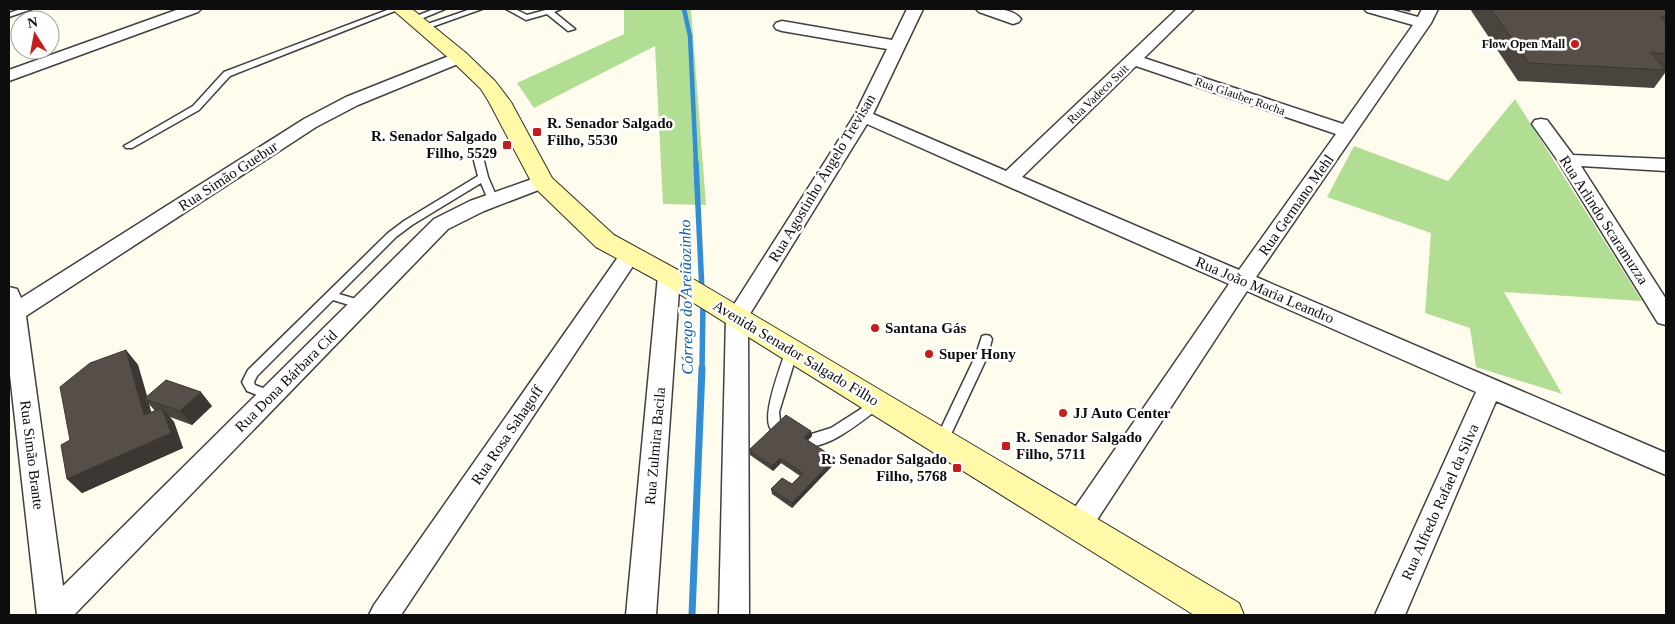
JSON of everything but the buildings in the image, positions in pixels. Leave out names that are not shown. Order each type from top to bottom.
[{"type":"main road","name":"Avenida Senador Salgado Filho","points":[[408,16],[458,57],[488,85],[500,102],[542,182],[605,241],[669,276],[792,350],[1226,615]]},
{"type":"street","points":[[9,76],[193,9]]},
{"type":"street","name":"Rua Agostinho Ângelo Trevisan","points":[[737,318],[863,116],[914,9]]},
{"type":"street","points":[[984,9],[1013,19]]},
{"type":"street","name":"Rua Vadeco Suit","points":[[1009,179],[1186,9]]},
{"type":"street","points":[[1372,9],[1426,16]]},
{"type":"street","name":"Rua Germano Mehl","points":[[1078,524],[1243,280],[1348,132],[1426,16]]},
{"type":"street","points":[[782,26],[897,46]]},
{"type":"street","name":"Rua Simão Guebur","points":[[11,308],[310,123],[352,101],[458,57]]},
{"type":"street","name":"Rua Glauber Rocha","points":[[1133,60],[1348,132]]},
{"type":"street","name":"Rua João Maria Leandro","points":[[863,116],[1666,464]]},
{"type":"street","name":"Rua Arlindo Scaramuzza","points":[[1542,124],[1567,160],[1666,317]]},
{"type":"street","points":[[1567,160],[1666,164]]},
{"type":"street","name":"Rua Dona Bárbara Cid","points":[[53,615],[441,224],[476,206],[542,182]]},
{"type":"street","name":"Rua Rosa Sahagoff","points":[[384,615],[630,255]]},
{"type":"street","name":"Rua Zulmira Bacila","points":[[641,615],[669,276]]},
{"type":"street","name":"Rua Simão Brante","points":[[11,308],[53,615]]},
{"type":"street","points":[[734,615],[737,318]]},
{"type":"street","name":"Rua Alfredo Rafael da Silva","points":[[1390,615],[1490,388]]},
{"type":"lane","points":[[9,15],[28,9]]},
{"type":"lane","points":[[129,146],[196,108],[206,99],[220,80],[238,68],[408,16],[441,9]]},
{"type":"lane","points":[[408,16],[478,9]]},
{"type":"lane","points":[[510,9],[526,18],[553,10],[571,29]]},
{"type":"lane","points":[[478,157],[483,177],[493,200]]},
{"type":"lane","points":[[272,396],[251,388],[248,382],[252,373],[392,235],[408,223],[483,177]]},
{"type":"lane","points":[[330,295],[362,304]]},
{"type":"lane","points":[[941,441],[982,355],[986,338]]},
{"type":"lane","points":[[778,427],[774,422],[773,412],[792,350]]},
{"type":"lane","points":[[806,441],[819,440],[830,436],[878,403]]},
{"type":"green space","points":[[624,9],[691,9],[706,205],[663,204],[655,46],[534,108],[517,83],[624,34]]},
{"type":"green space","points":[[1515,99],[1642,301],[1504,292],[1562,394],[1476,367],[1470,328],[1425,313],[1431,233],[1327,197],[1354,146],[1448,181]]},
{"type":"waterway","name":"Córrego do Areiãozinho","points":[[684,9],[690,36],[696,164]]},
{"type":"waterway","name":"Córrego do Areiãozinho","points":[[696,163],[702,291]]},
{"type":"waterway","name":"Córrego do Areiãozinho","points":[[702,369],[703,302]]},
{"type":"waterway","name":"Córrego do Areiãozinho","points":[[692,615],[702,368]]},
{"type":"place","name":"Flow Open Mall","points":[[1575,44]]},
{"type":"place","name":"R. Senador Salgado Filho, 5530","points":[[537,132]]},
{"type":"place","name":"R. Senador Salgado Filho, 5529","points":[[507,145]]},
{"type":"place","name":"Santana Gás","points":[[875,328]]},
{"type":"place","name":"Super Hony","points":[[929,354]]},
{"type":"place","name":"JJ Auto Center","points":[[1063,413]]},
{"type":"place","name":"R. Senador Salgado Filho, 5711","points":[[1006,446]]},
{"type":"place","name":"R. Senador Salgado Filho, 5768","points":[[957,468]]}]
